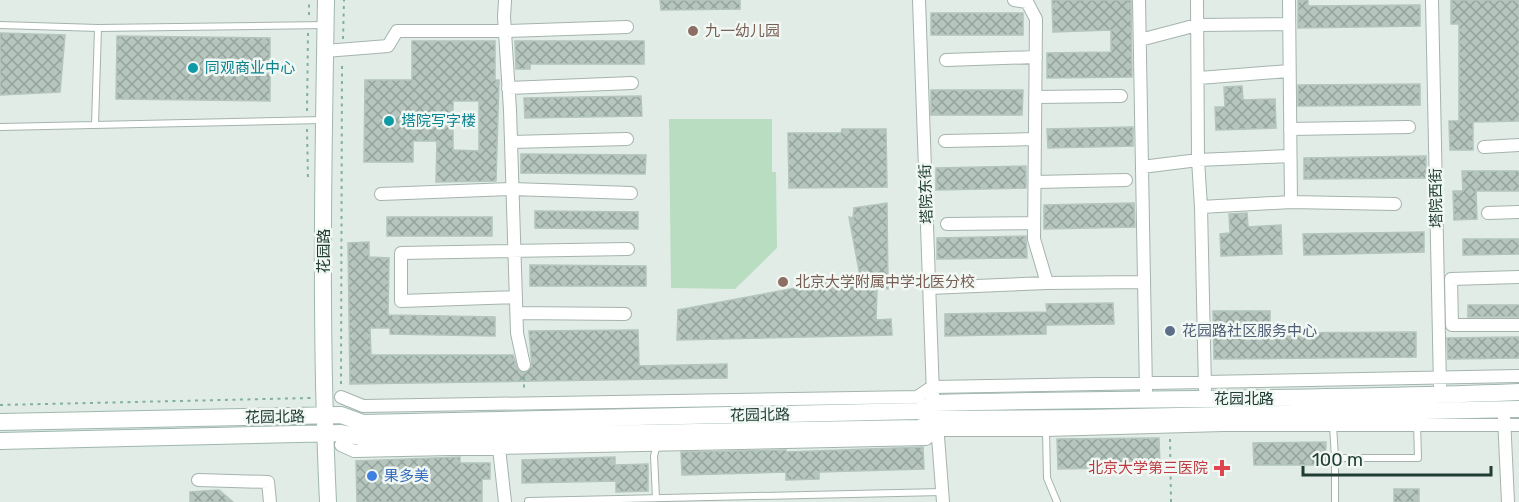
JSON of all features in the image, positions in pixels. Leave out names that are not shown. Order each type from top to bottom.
[{"type":"street","name":"花园路","points":[[327,0],[326,25],[334,50],[324,120],[333,397],[325,416],[328,502]]},
{"type":"street","points":[[505,0],[504,31],[511,142],[517,333],[524,365]]},
{"type":"street","name":"塔院东街","points":[[919,0],[929,288],[942,497]]},
{"type":"street","points":[[1014,0],[1027,2],[1036,18],[1034,239],[1047,283]]},
{"type":"street","points":[[1139,0],[1146,392]]},
{"type":"street","points":[[1197,0],[1198,160],[1205,391],[1519,376]]},
{"type":"street","points":[[1289,0],[1291,202]]},
{"type":"street","name":"塔院西街","points":[[1432,0],[1440,396]]},
{"type":"street","points":[[1140,40],[1197,25],[1289,24]]},
{"type":"street","points":[[334,50],[388,46],[397,31],[504,31],[627,27]]},
{"type":"street","points":[[946,60],[1036,57]]},
{"type":"street","points":[[1199,78],[1289,71]]},
{"type":"street","points":[[508,88],[632,82]]},
{"type":"street","points":[[1035,97],[1120,96]]},
{"type":"street","points":[[1290,129],[1409,127]]},
{"type":"street","points":[[511,142],[627,139]]},
{"type":"street","points":[[945,141],[1035,139]]},
{"type":"street","points":[[1484,147],[1519,145]]},
{"type":"street","points":[[1142,167],[1198,160],[1290,156]]},
{"type":"street","points":[[1035,182],[1126,180]]},
{"type":"street","points":[[381,194],[512,189],[631,193]]},
{"type":"street","points":[[1201,207],[1291,202],[1395,204]]},
{"type":"street","points":[[1488,213],[1519,212]]},
{"type":"street","points":[[947,224],[1034,223]]},
{"type":"street","points":[[516,297],[401,301],[401,253],[628,249]]},
{"type":"street","points":[[1519,277],[1451,279],[1451,290],[1452,325],[1519,325]]},
{"type":"street","points":[[929,288],[1144,282]]},
{"type":"street","points":[[517,313],[625,314]]},
{"type":"street","name":"花园北路","points":[[0,422],[341,415],[363,423],[919,411],[1146,392],[1205,391],[1440,396],[1519,392]]},
{"type":"street","points":[[333,397],[363,406],[917,397],[935,410]]},
{"type":"street","name":"花园北路","points":[[935,410],[1046,424],[1509,415]]},
{"type":"street","name":"花园北路","points":[[0,441],[325,433],[341,433],[364,438],[501,442],[656,439],[920,428],[935,410]]},
{"type":"street","points":[[1509,415],[1519,425]]},
{"type":"street","points":[[1508,502],[1509,415]]},
{"type":"street","points":[[1046,424],[1170,426],[1332,419]]},
{"type":"street","points":[[341,445],[354,451],[501,442],[505,502]]},
{"type":"street","points":[[198,480],[268,482],[270,502]]},
{"type":"lane","points":[[0,25],[98,28],[326,25]]},
{"type":"lane","points":[[95,125],[98,28]]},
{"type":"lane","points":[[0,127],[324,120]]},
{"type":"lane","points":[[1335,458],[1418,458],[1417,418]]},
{"type":"lane","points":[[1332,419],[1335,502]]},
{"type":"lane","points":[[1046,424],[1047,478],[1057,502]]},
{"type":"lane","points":[[656,439],[654,456],[656,498]]},
{"type":"lane","points":[[528,501],[942,497]]},
{"type":"path","points":[[0,405],[333,397],[334,50],[344,0]]},
{"type":"path","points":[[1170,426],[1171,502]]},
{"type":"green space","points":[[669,119],[772,119],[772,172],[776,172],[777,248],[735,289],[671,288]]},
{"type":"building","points":[[660,0],[740,0],[740,9],[661,10]]},
{"type":"building","points":[[1052,0],[1131,0],[1132,77],[1047,78],[1047,53],[1111,52],[1111,30],[1053,32]]},
{"type":"building","points":[[1298,0],[1308,0],[1308,6],[1420,5],[1420,26],[1298,28]]},
{"type":"building","points":[[1451,0],[1519,0],[1519,121],[1473,122],[1473,150],[1450,150],[1449,121],[1459,121],[1459,24],[1451,24]]},
{"type":"building","points":[[931,13],[1023,13],[1023,35],[931,35]]},
{"type":"building","points":[[0,33],[65,35],[60,92],[0,95]]},
{"type":"building","name":"同观商业中心","points":[[117,36],[270,38],[270,101],[116,99]]},
{"type":"building","points":[[412,41],[495,41],[495,80],[499,80],[496,181],[436,182],[437,141],[413,141],[413,162],[364,162],[365,80],[412,80]],"holes":[[[453,101],[479,101],[479,151],[453,150]]]},
{"type":"building","points":[[515,41],[644,41],[644,64],[530,64],[530,69],[516,69]]},
{"type":"building","points":[[1420,84],[1420,105],[1298,106],[1298,85]]},
{"type":"building","points":[[1242,86],[1243,100],[1275,99],[1276,128],[1216,130],[1215,107],[1225,107],[1224,87]]},
{"type":"building","points":[[931,90],[1023,90],[1022,115],[931,115]]},
{"type":"building","points":[[641,96],[642,116],[525,118],[524,98]]},
{"type":"building","points":[[1133,127],[1133,146],[1048,148],[1047,129]]},
{"type":"building","points":[[842,129],[886,129],[887,187],[789,188],[788,133],[841,133]]},
{"type":"building","points":[[521,154],[646,155],[645,174],[521,173]]},
{"type":"building","points":[[1426,156],[1426,178],[1304,179],[1304,158]]},
{"type":"building","points":[[1026,166],[1026,188],[936,190],[936,168]]},
{"type":"building","points":[[1462,171],[1519,171],[1519,191],[1476,191],[1477,219],[1454,220],[1453,191],[1463,191]]},
{"type":"building","points":[[887,203],[888,289],[877,288],[876,320],[891,319],[892,335],[677,340],[678,310],[860,276],[849,217],[853,218],[854,208]]},
{"type":"building","points":[[1134,203],[1135,227],[1044,229],[1044,205]]},
{"type":"building","points":[[535,211],[638,212],[638,229],[535,228]]},
{"type":"building","points":[[1247,213],[1248,227],[1281,225],[1282,254],[1221,256],[1220,234],[1230,233],[1229,214]]},
{"type":"building","points":[[387,217],[492,217],[492,236],[387,236]]},
{"type":"building","points":[[1424,232],[1424,252],[1304,255],[1303,234]]},
{"type":"building","points":[[1026,236],[1027,258],[937,259],[937,238]]},
{"type":"building","points":[[1463,239],[1519,239],[1519,254],[1463,255]]},
{"type":"building","points":[[369,242],[369,257],[389,258],[388,315],[495,317],[495,336],[390,334],[390,328],[370,328],[371,355],[513,355],[518,370],[525,373],[532,367],[529,331],[638,330],[639,366],[727,364],[727,378],[350,384],[348,243]]},
{"type":"building","points":[[530,265],[646,266],[646,286],[530,286]]},
{"type":"building","points":[[1113,303],[1114,324],[1046,325],[1046,334],[945,336],[945,314],[1047,312],[1046,304]]},
{"type":"building","points":[[1468,305],[1519,305],[1519,317],[1468,317]]},
{"type":"building","points":[[1213,311],[1270,311],[1270,333],[1416,332],[1416,357],[1214,359]]},
{"type":"building","points":[[1519,337],[1519,358],[1448,359],[1447,338]]},
{"type":"building","points":[[1159,438],[1160,467],[1058,469],[1057,439]]},
{"type":"building","points":[[1326,442],[1325,465],[1254,465],[1253,443]]},
{"type":"building","points":[[923,447],[924,469],[819,472],[819,479],[786,480],[786,472],[682,475],[681,452],[786,450],[786,452]]},
{"type":"building","points":[[460,457],[460,463],[490,463],[490,479],[482,479],[482,502],[357,502],[356,461]]},
{"type":"building","points":[[615,457],[615,465],[648,464],[648,491],[616,492],[616,481],[522,483],[522,460]]},
{"type":"building","points":[[1394,489],[1419,489],[1419,502],[1394,502]]},
{"type":"building","points":[[219,490],[233,502],[190,502],[190,492]]},
{"type":"place","name":"九一幼儿园","points":[[693,31]]},
{"type":"place","name":"同观商业中心","points":[[193,68]]},
{"type":"place","name":"塔院写字楼","points":[[389,121]]},
{"type":"place","name":"北京大学附属中学北医分校","points":[[783,282]]},
{"type":"place","name":"花园路社区服务中心","points":[[1170,331]]},
{"type":"place","name":"北京大学第三医院","points":[[1222,468]]},
{"type":"place","name":"果多美","points":[[372,476]]}]
